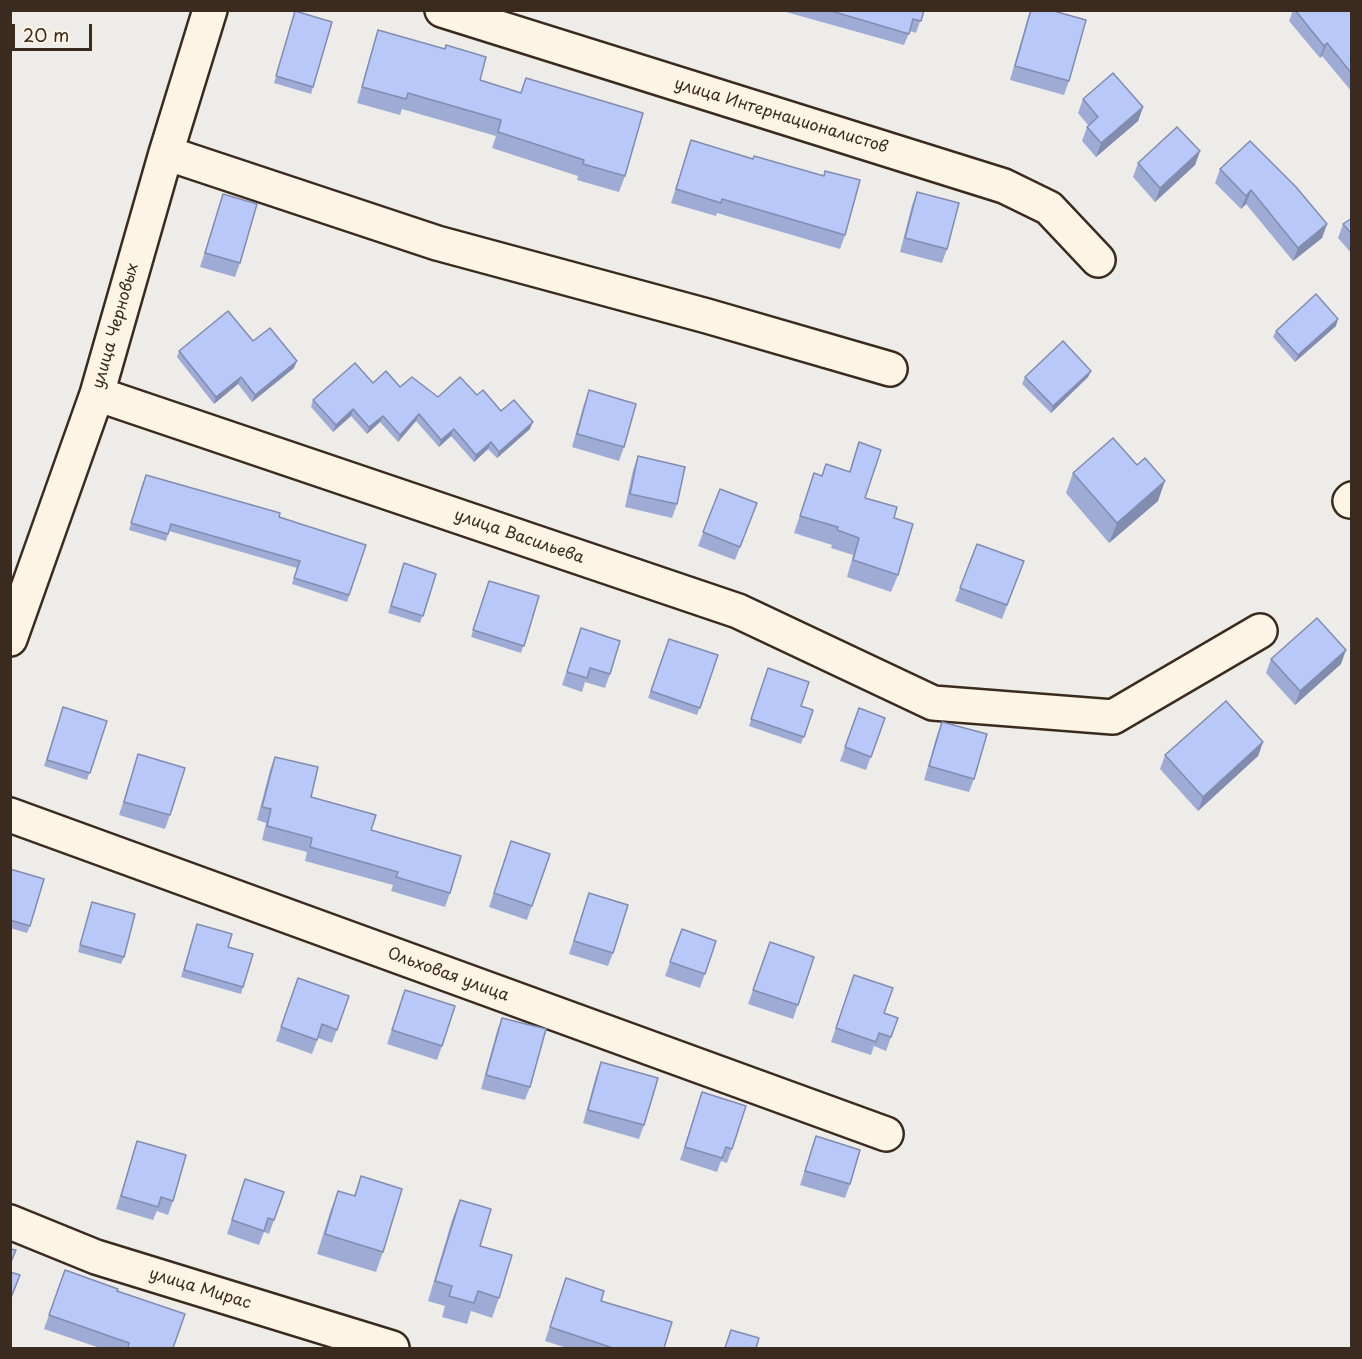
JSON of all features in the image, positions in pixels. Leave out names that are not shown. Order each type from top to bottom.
[{"type":"street","name":"улица Черновых","points":[[10,639],[96,394],[210,10]]},
{"type":"street","name":"улица Интернационалистов","points":[[442,10],[1004,186],[1049,208],[1098,260]]},
{"type":"street","points":[[166,153],[437,243],[707,316],[890,369]]},
{"type":"street","name":"улица Васильева","points":[[96,394],[738,611],[933,703],[1113,717],[1260,631]]},
{"type":"street","name":"Ольховая улица","points":[[10,816],[886,1134]]},
{"type":"street","name":"улица Мирас","points":[[10,1222],[96,1257],[393,1348]]},
{"type":"building","points":[[828,10],[924,10],[921,21],[913,19],[909,34]]},
{"type":"building","points":[[1031,10],[1050,10],[1086,20],[1069,81],[1015,66]]},
{"type":"building","points":[[1295,10],[1352,10],[1352,74],[1327,43],[1324,46]]},
{"type":"building","points":[[295,11],[332,22],[313,87],[276,76]]},
{"type":"building","points":[[378,30],[445,49],[446,45],[486,57],[480,80],[521,93],[526,78],[643,113],[625,176],[583,164],[584,160],[498,132],[501,120],[408,93],[406,99],[362,87]]},
{"type":"building","points":[[1113,73],[1143,107],[1101,143],[1087,127],[1098,117],[1083,99]]},
{"type":"building","points":[[1177,127],[1200,151],[1160,188],[1138,163]]},
{"type":"building","points":[[691,140],[753,159],[754,156],[824,176],[825,171],[860,180],[845,235],[722,199],[721,203],[676,189]]},
{"type":"building","points":[[1250,141],[1296,187],[1327,224],[1298,248],[1251,190],[1246,196],[1220,169]]},
{"type":"building","points":[[917,192],[959,203],[947,249],[905,238]]},
{"type":"building","points":[[223,194],[257,204],[240,263],[205,253]]},
{"type":"building","points":[[1352,218],[1352,234],[1343,224]]},
{"type":"building","points":[[1316,294],[1338,319],[1298,355],[1276,331]]},
{"type":"building","points":[[228,311],[253,341],[270,328],[297,361],[255,395],[241,377],[216,397],[179,351]]},
{"type":"building","points":[[1063,341],[1091,371],[1053,406],[1025,377]]},
{"type":"building","points":[[355,363],[373,383],[386,371],[400,387],[412,377],[438,397],[460,377],[477,395],[483,390],[501,411],[514,400],[533,422],[499,452],[491,442],[476,455],[454,429],[441,440],[419,414],[400,435],[383,416],[369,427],[353,409],[336,425],[313,400]]},
{"type":"building","points":[[589,390],[636,404],[624,447],[577,434]]},
{"type":"building","points":[[1113,438],[1137,465],[1145,458],[1165,481],[1117,523],[1073,473]]},
{"type":"building","points":[[859,442],[881,450],[865,498],[897,507],[894,518],[913,524],[898,575],[853,560],[859,538],[837,530],[838,527],[800,516],[814,473],[822,476],[826,464],[850,472]]},
{"type":"building","points":[[638,456],[685,467],[677,504],[630,494]]},
{"type":"building","points":[[146,475],[280,513],[279,517],[366,545],[349,595],[294,578],[300,561],[171,524],[168,534],[131,523]]},
{"type":"building","points":[[720,489],[757,503],[740,547],[703,532]]},
{"type":"building","points":[[977,544],[1024,561],[1007,605],[960,588]]},
{"type":"building","points":[[404,563],[436,574],[423,616],[391,606]]},
{"type":"building","points":[[489,581],[539,596],[524,646],[473,630]]},
{"type":"building","points":[[1317,618],[1346,650],[1300,691],[1271,659]]},
{"type":"building","points":[[581,628],[620,641],[610,674],[590,668],[587,678],[567,672]]},
{"type":"building","points":[[669,639],[718,655],[700,708],[651,691]]},
{"type":"building","points":[[768,668],[809,682],[801,706],[813,710],[804,737],[751,719]]},
{"type":"building","points":[[1226,701],[1263,742],[1203,797],[1165,755]]},
{"type":"building","points":[[63,707],[107,721],[90,773],[47,760]]},
{"type":"building","points":[[859,708],[885,718],[871,757],[845,747]]},
{"type":"building","points":[[942,722],[987,734],[974,779],[929,766]]},
{"type":"building","points":[[138,754],[185,768],[170,815],[124,802]]},
{"type":"building","points":[[275,757],[318,767],[311,797],[376,815],[371,830],[461,856],[450,893],[396,877],[398,872],[310,847],[312,838],[267,826],[271,809],[262,807]]},
{"type":"building","points":[[511,841],[550,854],[532,906],[494,893]]},
{"type":"building","points":[[10,869],[44,879],[30,926],[10,920]]},
{"type":"building","points":[[589,893],[628,905],[613,953],[574,941]]},
{"type":"building","points":[[92,902],[135,914],[124,957],[80,945]]},
{"type":"building","points":[[197,924],[232,934],[228,947],[253,954],[243,987],[184,970]]},
{"type":"building","points":[[682,929],[716,941],[705,974],[670,962]]},
{"type":"building","points":[[770,942],[814,957],[798,1005],[753,990]]},
{"type":"building","points":[[854,975],[893,988],[884,1013],[898,1018],[891,1037],[879,1033],[876,1042],[836,1028]]},
{"type":"building","points":[[298,978],[349,996],[337,1030],[322,1024],[317,1040],[281,1027]]},
{"type":"building","points":[[405,990],[455,1006],[442,1046],[392,1030]]},
{"type":"building","points":[[502,1018],[546,1029],[530,1087],[486,1075]]},
{"type":"building","points":[[601,1062],[658,1078],[644,1125],[588,1110]]},
{"type":"building","points":[[702,1092],[746,1106],[732,1149],[726,1147],[722,1158],[685,1147]]},
{"type":"building","points":[[816,1136],[860,1150],[850,1184],[805,1171]]},
{"type":"building","points":[[137,1141],[186,1155],[173,1201],[161,1197],[158,1207],[121,1196]]},
{"type":"building","points":[[361,1176],[402,1189],[383,1252],[325,1234],[338,1191],[355,1196]]},
{"type":"building","points":[[245,1179],[284,1192],[274,1220],[268,1218],[264,1231],[232,1220]]},
{"type":"building","points":[[460,1200],[491,1209],[480,1246],[512,1255],[499,1298],[478,1291],[474,1303],[449,1296],[452,1286],[435,1281]]},
{"type":"building","points":[[10,1249],[16,1250],[10,1264]]},
{"type":"building","points":[[65,1270],[118,1289],[117,1291],[185,1314],[173,1348],[128,1348],[129,1343],[49,1315]]},
{"type":"building","points":[[10,1272],[20,1275],[10,1300]]},
{"type":"building","points":[[566,1278],[604,1291],[601,1301],[672,1322],[664,1348],[613,1348],[550,1327]]},
{"type":"building","points":[[731,1330],[759,1338],[756,1348],[725,1348]]}]
